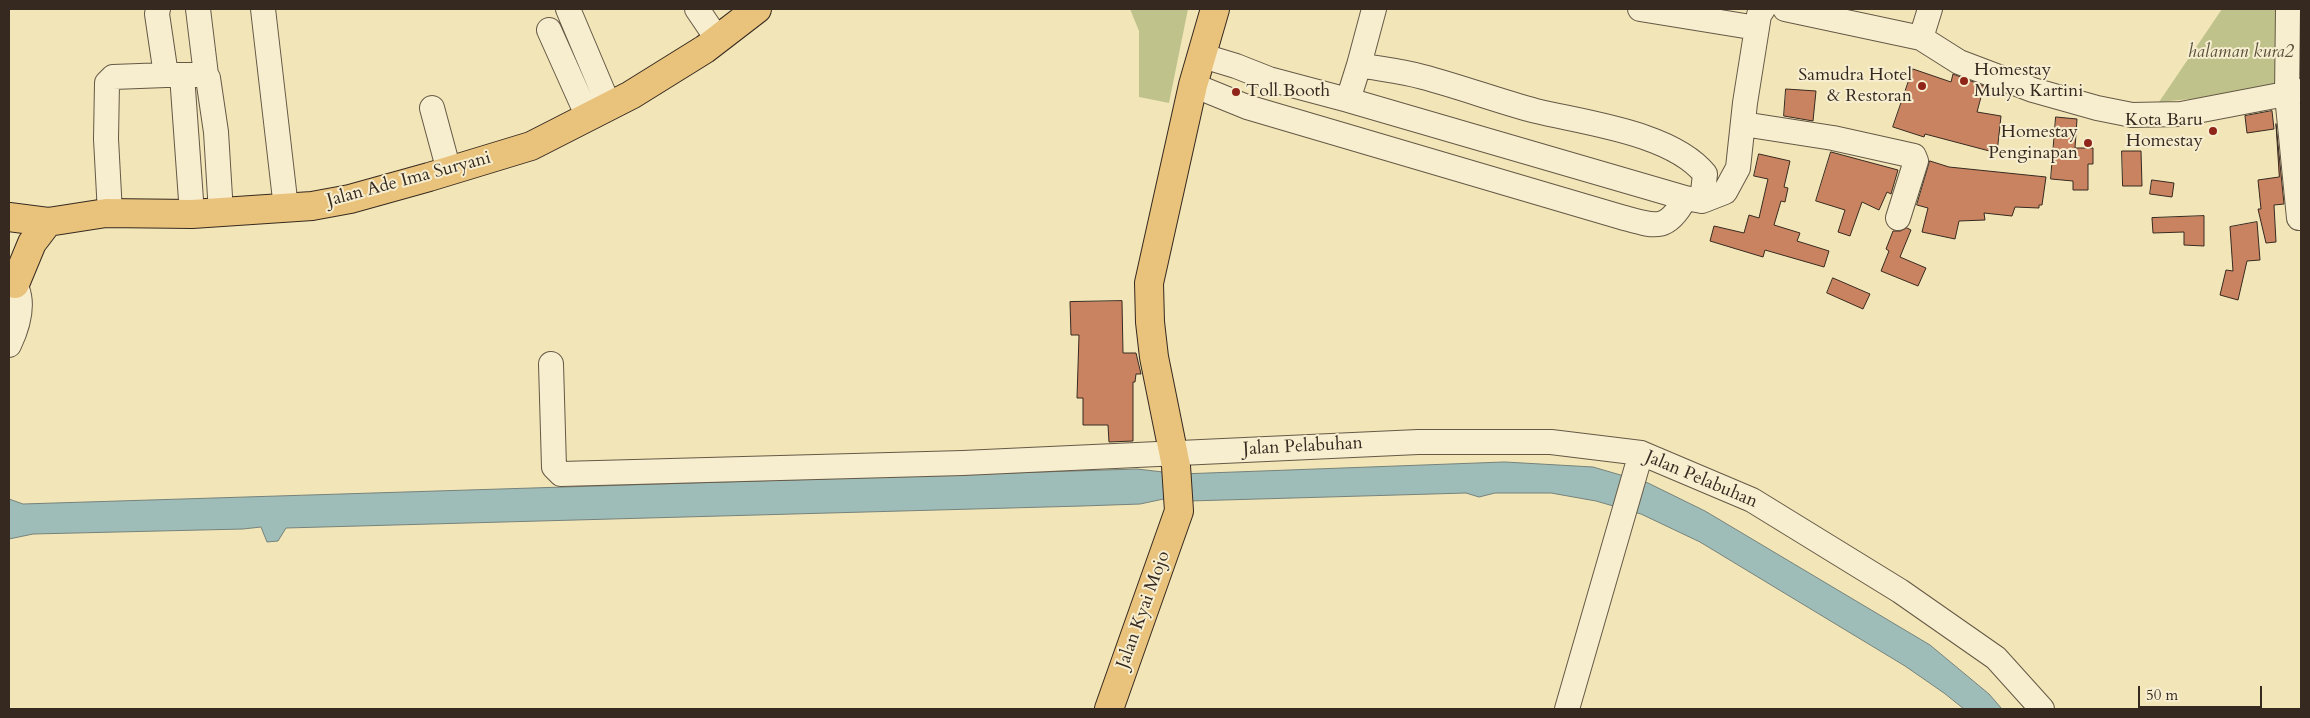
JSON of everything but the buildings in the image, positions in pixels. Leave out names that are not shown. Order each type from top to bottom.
[{"type":"main road","points":[[1175,459],[1154,357],[1150,322],[1149,283],[1193,85],[1203,56],[1215,9]]},
{"type":"main road","name":"Jalan Ade Ima Suryani","points":[[9,217],[48,222],[110,213],[221,213],[286,208],[350,199],[531,146],[631,95],[757,13]]},
{"type":"main road","points":[[12,280],[32,243],[48,222]]},
{"type":"main road","name":"Jalan Kyai Mojo","points":[[1109,709],[1179,511],[1175,459]]},
{"type":"street","points":[[158,9],[174,75],[192,214]]},
{"type":"street","points":[[198,9],[206,75],[215,123],[221,213]]},
{"type":"street","points":[[263,9],[286,208]]},
{"type":"street","points":[[568,9],[599,111]]},
{"type":"street","points":[[696,9],[718,40]]},
{"type":"street","points":[[1348,100],[1374,9]]},
{"type":"street","points":[[1193,85],[1247,107],[1654,226],[1662,225],[1668,222],[1678,210],[1693,200],[1725,192],[1738,168],[1760,18],[1640,9]]},
{"type":"street","points":[[1785,9],[1921,38],[1959,62],[2033,90],[2097,108],[2132,115],[2180,114],[2294,93]]},
{"type":"street","points":[[1921,38],[1930,9]]},
{"type":"street","points":[[2288,9],[2294,93],[2299,218],[2301,218]]},
{"type":"street","points":[[549,30],[599,111]]},
{"type":"street","points":[[1203,56],[1269,79],[1693,200]]},
{"type":"street","points":[[1359,65],[1422,76],[1536,111],[1608,126],[1666,146],[1693,160],[1705,174],[1693,200]]},
{"type":"street","points":[[110,213],[106,139],[107,83],[113,77],[206,75]]},
{"type":"street","points":[[432,108],[449,171]]},
{"type":"street","points":[[1743,124],[1833,138],[1914,156],[1916,161],[1898,218]]},
{"type":"street","points":[[9,345],[19,319],[21,306],[20,294],[12,280]]},
{"type":"street","name":"Jalan Pelabuhan","points":[[552,364],[554,467],[561,474],[1175,459],[1427,442],[1551,442],[1638,464],[1752,500],[1900,591],[1996,658],[2042,709]]},
{"type":"street","points":[[1567,709],[1638,464]]},
{"type":"green space","points":[[1130,9],[1188,9],[1169,103],[1139,97],[1139,31]]},
{"type":"green space","name":"halaman kura2","points":[[2222,9],[2301,9],[2301,57],[2282,57],[2283,90],[2159,102]]},
{"type":"water","points":[[1505,462],[1593,467],[1648,483],[1705,511],[1930,645],[1989,694],[2002,709],[1964,709],[1905,666],[1700,542],[1641,514],[1596,501],[1551,493],[1495,493],[1479,497],[1466,493],[1189,501],[1173,497],[1140,504],[286,528],[278,541],[267,542],[261,527],[33,534],[9,539],[9,499],[23,504],[1137,469],[1180,474]]},
{"type":"place","name":"Homestay Mulyo Kartini","points":[[1964,81]]},
{"type":"place","name":"Samudra Hotel & Restoran","points":[[1922,86]]},
{"type":"place","name":"Toll Booth","points":[[1236,92]]},
{"type":"place","name":"Kota Baru Homestay","points":[[2213,131]]},
{"type":"place","name":"Homestay Penginapan","points":[[2088,143]]}]
